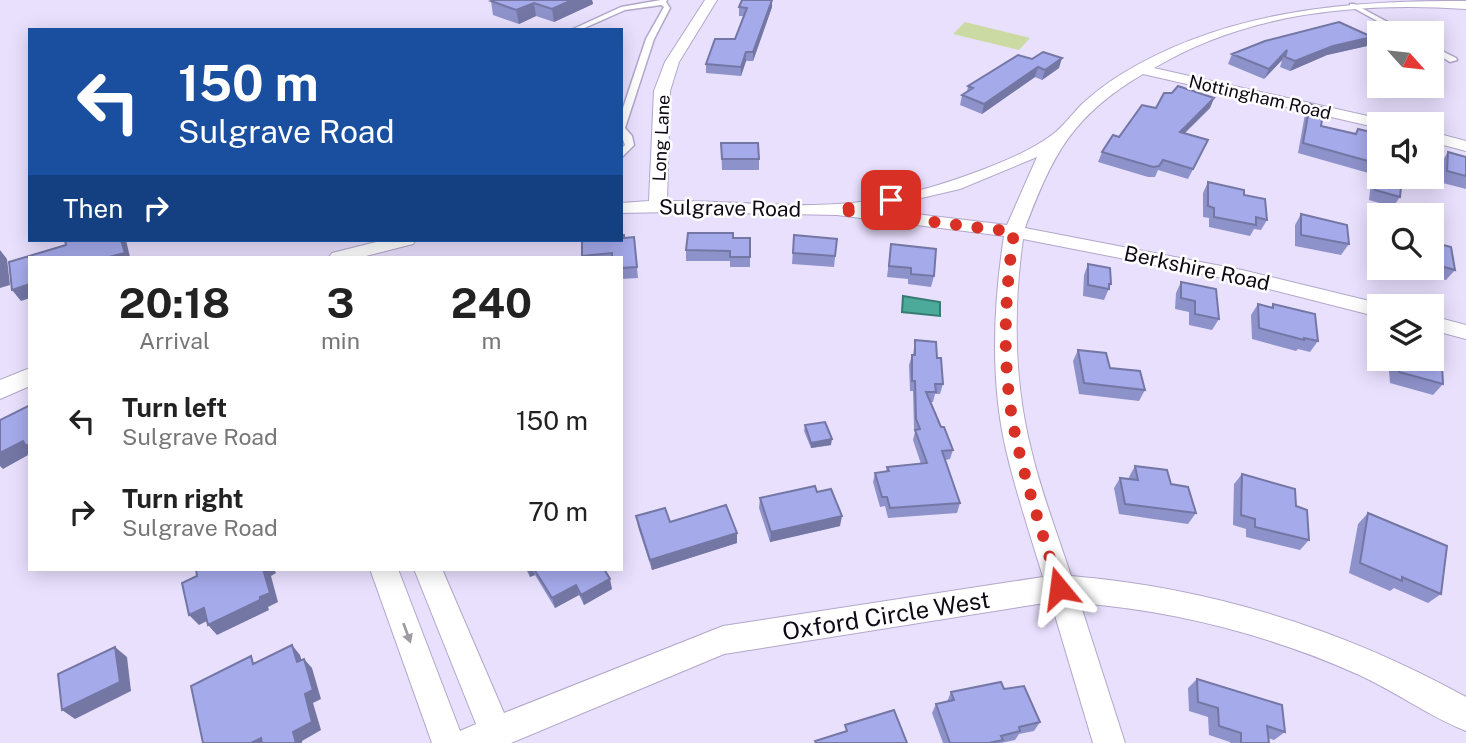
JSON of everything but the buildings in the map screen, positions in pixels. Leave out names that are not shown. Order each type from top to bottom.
[{"type":"street","name":"Long Lane","points":[[658,205],[662,91],[672,62],[711,0]]},
{"type":"street","name":"Sulgrave Road","points":[[838,210],[918,195],[988,175],[1019,162],[1058,138],[1106,91],[1140,69],[1177,49],[1238,28],[1289,15],[1373,1],[1466,5]]},
{"type":"street","name":"Nottingham Road","points":[[1140,69],[1367,121]]},
{"type":"street","name":"Sulgrave Road","points":[[623,208],[658,205],[838,210],[1014,232],[1034,181],[1058,138]]},
{"type":"street","points":[[1444,140],[1466,146]]},
{"type":"street","points":[[1014,232],[1007,281],[1009,392],[1019,453],[1108,743]]},
{"type":"street","name":"Berkshire Road","points":[[1014,232],[1242,276],[1367,307]]},
{"type":"street","points":[[342,256],[389,242]]},
{"type":"street","points":[[1444,326],[1466,332]]},
{"type":"street","points":[[0,390],[28,377]]},
{"type":"street","points":[[385,571],[448,743]]},
{"type":"street","points":[[429,571],[483,737]]},
{"type":"street","name":"Oxford Circle West","points":[[483,737],[723,640],[1059,588],[1104,590],[1177,600],[1255,621],[1355,657],[1466,715]]},
{"type":"lane","points":[[578,28],[623,8],[663,1],[667,8],[650,39],[623,122]]},
{"type":"lane","points":[[1352,5],[1382,21]]},
{"type":"lane","points":[[1444,55],[1453,60]]},
{"type":"lane","points":[[623,130],[630,145],[623,153]]},
{"type":"shaded area","points":[[965,22],[1030,38],[1019,50],[953,34]]},
{"type":"shaded area","points":[[903,296],[940,302],[940,316],[902,312]]},
{"type":"route","points":[[891,200],[838,210],[1014,232],[1007,281],[1009,392],[1019,453],[1059,588]]}]
